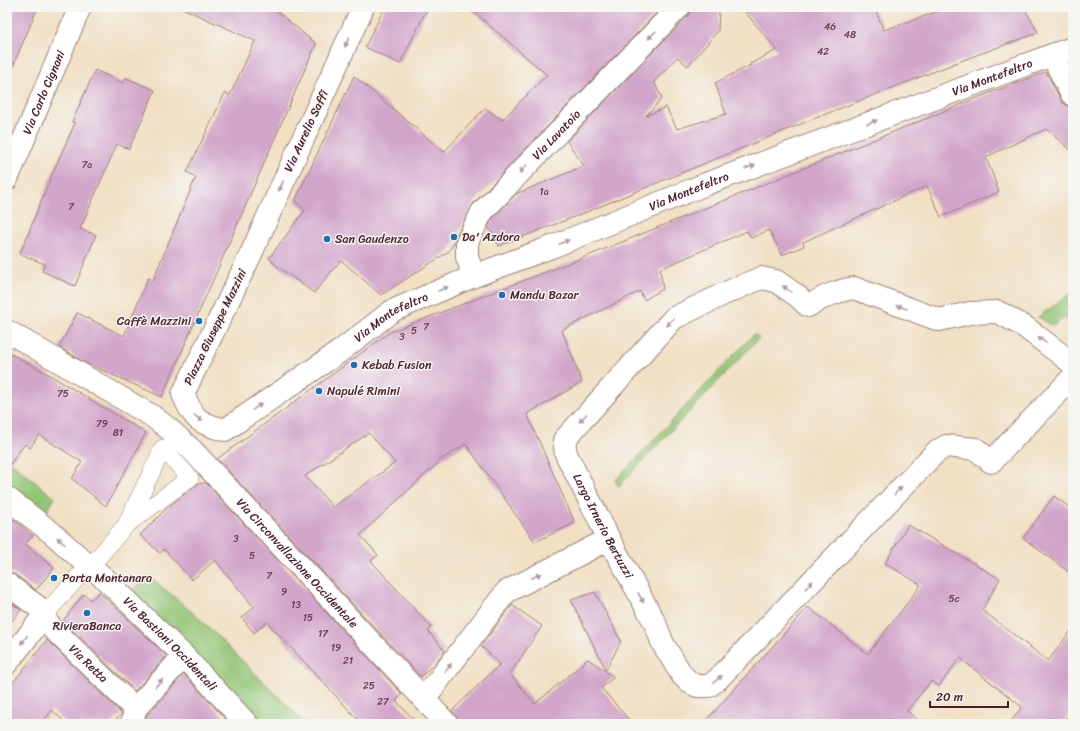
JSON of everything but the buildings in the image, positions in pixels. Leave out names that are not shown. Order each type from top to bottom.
[{"type":"street","name":"Via Carlo Cignani","points":[[7,179],[80,7]]},
{"type":"street","name":"Via Aurelio Saffi","points":[[250,256],[363,7]]},
{"type":"street","name":"Via Lavatoio","points":[[474,276],[467,257],[467,242],[482,212],[679,7]]},
{"type":"street","name":"Via Montefeltro","points":[[338,352],[392,311],[474,276],[562,243],[706,184],[1073,48]]},
{"type":"street","points":[[1052,55],[1070,93],[1073,96]]},
{"type":"street","name":"Piazza Giuseppe Mazzini","points":[[250,256],[183,394],[192,414],[207,425],[225,430],[338,352]]},
{"type":"street","name":"Largo Irnerio Bertuzzi","points":[[1073,364],[1025,327],[998,312],[970,313],[939,320],[854,288],[840,290],[808,306],[776,281],[761,278],[674,318],[564,440],[566,454],[609,539],[655,623],[663,644],[682,675],[689,682],[697,686],[709,686],[717,680],[761,635],[935,454],[946,446],[976,449],[991,462],[1073,377]]},
{"type":"street","name":"Via Circonvallazione Occidentale","points":[[7,331],[152,416],[166,438],[192,450],[447,724]]},
{"type":"street","points":[[7,663],[44,616],[78,577],[90,568],[126,524],[166,438]]},
{"type":"street","points":[[126,524],[190,478],[166,438]]},
{"type":"street","name":"Via Bastioni Occidentali","points":[[7,498],[52,533],[90,568],[103,577],[184,656],[247,724]]},
{"type":"street","points":[[424,699],[506,592],[609,539]]},
{"type":"street","name":"Via Retta","points":[[7,584],[44,616],[134,716],[184,656]]},
{"type":"green space","points":[[1073,292],[1073,324],[1064,318],[1053,326],[1038,317]]},
{"type":"green space","points":[[754,334],[759,338],[619,486],[615,481]]},
{"type":"green space","points":[[7,459],[55,498],[43,516],[7,486]]},
{"type":"green space","points":[[149,576],[200,619],[306,724],[260,724],[190,651],[130,594]]},
{"type":"place","name":"Da' Azdora","points":[[454,237]]},
{"type":"place","name":"San Gaudenzo","points":[[327,239]]},
{"type":"place","name":"Mandu Bazar","points":[[502,295]]},
{"type":"place","name":"Caffè Mazzini","points":[[199,321]]},
{"type":"place","name":"Kebab Fusion","points":[[354,365]]},
{"type":"place","name":"Napulé Rimini","points":[[319,391]]},
{"type":"place","name":"Porta Montanara","points":[[54,578]]},
{"type":"place","name":"RivieraBanca","points":[[87,613]]}]
